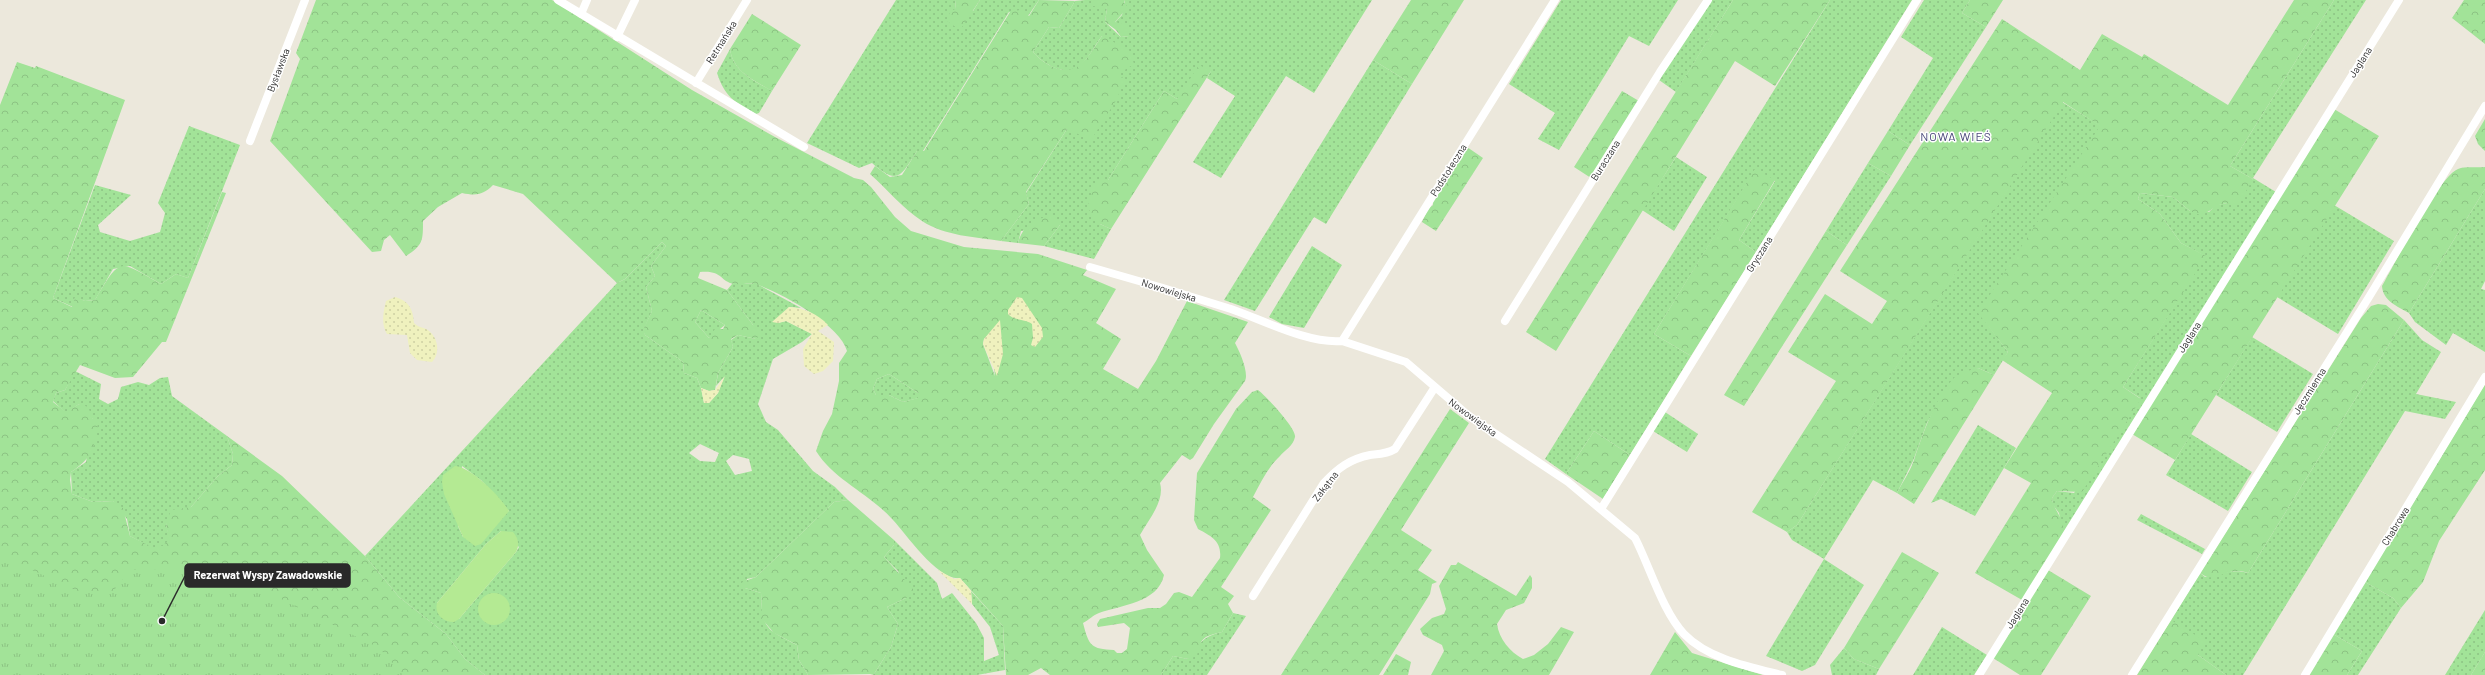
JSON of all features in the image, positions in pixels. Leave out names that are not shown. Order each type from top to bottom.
[{"type":"street","name":"Bysławska","points":[[250,141],[305,0]]},
{"type":"street","points":[[558,0],[617,37],[804,147]]},
{"type":"street","points":[[581,14],[587,0]]},
{"type":"street","points":[[617,37],[635,0]]},
{"type":"street","name":"Retmańska","points":[[696,83],[747,0]]},
{"type":"street","name":"Podstołeczna","points":[[1342,341],[1555,0]]},
{"type":"street","name":"Buraczana","points":[[1505,321],[1660,72],[1708,0]]},
{"type":"street","name":"Gryczana","points":[[1601,509],[1917,0]]},
{"type":"street","name":"Jaglana","points":[[1979,675],[2399,0]]},
{"type":"street","name":"Jęczmienna","points":[[2132,675],[2369,298],[2485,106]]},
{"type":"street","name":"Nowowiejska","points":[[1090,267],[1230,309],[1313,338],[1332,342],[1342,341],[1406,362],[1469,416],[1562,478],[1635,538],[1669,610],[1682,633],[1695,644],[1716,656],[1782,675]]},
{"type":"street","name":"Chabrowa","points":[[2305,675],[2485,377]]},
{"type":"street","name":"Zakątna","points":[[1253,596],[1324,483],[1337,469],[1352,459],[1384,453],[1395,449],[1435,387]]},
{"type":"green space","points":[[316,0],[552,0],[692,90],[775,137],[854,178],[863,180],[871,187],[895,217],[911,231],[964,247],[1038,254],[1087,270],[1083,275],[1116,289],[1096,323],[1121,339],[1103,369],[1138,389],[1156,361],[1187,301],[1248,322],[1235,343],[1245,368],[1245,381],[1214,424],[1193,458],[1190,460],[1182,455],[1160,483],[1161,490],[1158,503],[1140,535],[1147,550],[1164,575],[1160,584],[1154,592],[1138,602],[1099,613],[1083,623],[1087,637],[1092,645],[1100,649],[1114,650],[1117,653],[1122,653],[1127,649],[1130,628],[1124,623],[1098,627],[1097,624],[1100,619],[1148,608],[1160,608],[1166,604],[1174,593],[1179,592],[1192,597],[1220,558],[1219,547],[1215,540],[1198,529],[1194,520],[1197,473],[1236,409],[1252,392],[1258,390],[1274,405],[1286,420],[1295,437],[1291,445],[1268,470],[1253,497],[1271,510],[1221,587],[1234,596],[1228,604],[1233,613],[1222,632],[1204,639],[1201,642],[1197,656],[1188,659],[1173,656],[1161,675],[1050,675],[1041,668],[1028,675],[1006,675],[1003,626],[960,578],[951,577],[933,565],[884,511],[842,479],[832,470],[816,451],[823,431],[832,414],[839,381],[839,363],[847,351],[842,341],[834,331],[809,312],[769,289],[752,284],[729,283],[717,274],[700,272],[698,278],[727,290],[753,325],[762,333],[756,339],[738,335],[731,339],[733,347],[718,373],[715,390],[709,391],[701,388],[697,378],[684,373],[683,362],[645,335],[643,330],[652,311],[646,287],[655,276],[651,266],[666,246],[662,242],[625,279],[617,283],[523,194],[493,185],[486,191],[479,194],[462,193],[438,207],[423,221],[421,242],[416,249],[406,256],[390,235],[384,240],[381,251],[372,252],[270,141],[300,59],[296,53]],"holes":[[[701,310],[725,325],[723,329],[715,329],[709,338],[695,322]],[[991,332],[995,376],[983,344],[984,339]],[[889,374],[918,393],[918,398],[903,402],[889,395],[876,395],[873,389],[877,379]]]},
{"type":"green space","points":[[896,0],[956,0],[955,9],[973,11],[980,0],[1039,0],[1028,16],[1009,12],[923,151],[917,151],[903,172],[893,176],[881,170],[872,163],[859,168],[807,143]]},
{"type":"green space","points":[[956,0],[980,0],[960,30],[947,21],[950,12],[955,9]]},
{"type":"green space","points":[[1039,0],[1075,1],[1059,28],[1049,27],[1033,52],[1043,62],[1064,70],[1072,69],[1084,62],[1102,36],[1129,50],[1134,64],[1120,73],[1124,80],[1117,99],[1091,140],[1067,129],[1026,192],[1029,204],[1001,241],[950,233],[931,226],[908,210],[870,174],[875,166],[890,177],[902,175],[917,151],[924,151],[1010,12],[1020,10],[1029,16]]},
{"type":"green space","points":[[1092,0],[1107,8],[1105,22],[1121,37],[1129,36],[1115,22],[1122,15],[1125,0],[1372,0],[1314,93],[1286,76],[1221,178],[1193,162],[1235,96],[1207,78],[1211,71],[1177,99],[1164,91],[1108,180],[1100,224],[1111,229],[1094,259],[1044,246],[1060,225],[1021,231],[1018,243],[1001,241],[1029,204],[1026,193],[1067,129],[1119,73],[1102,36],[1088,58],[1076,68],[1070,70],[1063,70],[1049,65],[1037,57],[1033,52],[1049,27],[1059,28],[1075,1]]},
{"type":"green space","points":[[1092,0],[1125,0],[1124,3],[1128,7],[1115,22],[1129,26],[1129,36],[1121,37],[1116,30],[1105,22],[1107,8],[1093,6]]},
{"type":"green space","points":[[1411,0],[1464,0],[1412,84],[1373,60]]},
{"type":"green space","points":[[1561,0],[1678,0],[1649,46],[1629,36],[1559,150],[1538,139],[1555,113],[1509,84]]},
{"type":"green space","points":[[1709,0],[1733,0],[1676,92],[1659,80]]},
{"type":"green space","points":[[1733,0],[1830,0],[1775,86],[1735,61],[1556,351],[1526,332]]},
{"type":"green space","points":[[1830,0],[1912,0],[1756,252],[1739,240],[1775,181],[1755,170],[1654,334],[1691,356],[1630,455],[1594,431],[1566,474],[1545,459]]},
{"type":"green space","points":[[1924,0],[1970,0],[1962,13],[1986,27],[1910,145],[1888,131],[1933,58],[1901,37]]},
{"type":"green space","points":[[1970,0],[2003,0],[1986,27],[1962,13]]},
{"type":"green space","points":[[2294,0],[2334,0],[2230,166],[2253,179],[2238,205],[2221,204],[2200,215],[2190,211],[2173,197],[2140,193],[2138,199],[2160,214],[2181,243],[2206,256],[2123,387],[2141,399],[2082,492],[2057,491],[2052,498],[2063,524],[2063,533],[2051,555],[2022,600],[1975,573],[2031,483],[2004,468],[2052,393],[2002,360],[2008,352],[1978,313],[2100,126],[2063,102],[1797,525],[1787,532],[1752,512],[1836,381],[1788,352],[1825,294],[1872,324],[1887,301],[1840,271],[2002,19],[2080,70],[2102,34],[2142,57],[2144,54],[2228,105]]},
{"type":"green space","points":[[2334,0],[2366,0],[2253,178],[2276,192],[2063,534],[2059,513],[2053,505],[2052,498],[2057,491],[2074,493],[2140,398],[2123,387],[2205,256],[2181,243],[2160,214],[2138,199],[2140,193],[2173,197],[2190,211],[2209,212],[2216,205],[2228,203],[2253,179],[2230,166]]},
{"type":"green space","points":[[2464,0],[2485,0],[2485,44],[2452,18]]},
{"type":"green space","points":[[752,14],[801,45],[772,91],[745,74],[735,64],[732,57],[730,49]]},
{"type":"green space","points":[[730,49],[735,64],[740,70],[772,91],[759,113],[756,114],[736,102],[723,88],[717,73]]},
{"type":"green space","points":[[1373,60],[1412,84],[1326,224],[1314,217],[1255,311],[1224,300]]},
{"type":"green space","points":[[17,62],[35,68],[36,66],[125,100],[53,298],[72,307],[75,297],[85,301],[95,300],[110,276],[116,269],[122,266],[136,270],[161,284],[176,274],[188,278],[222,192],[226,193],[166,342],[162,342],[133,377],[115,378],[80,365],[65,390],[56,393],[53,402],[66,412],[79,404],[88,407],[93,419],[98,423],[94,445],[88,457],[71,472],[70,480],[72,494],[93,502],[113,501],[123,508],[130,536],[156,549],[169,541],[166,524],[171,510],[191,507],[218,476],[232,465],[233,454],[227,436],[282,476],[365,556],[399,597],[446,634],[465,659],[485,675],[0,675],[0,105]]},
{"type":"green space","points":[[1199,65],[1211,71],[1111,229],[1100,224],[1087,207],[1093,188],[1098,181],[1108,180],[1164,91],[1177,99]]},
{"type":"green space","points":[[1622,91],[1639,101],[1591,178],[1574,167]]},
{"type":"green space","points":[[2062,102],[2101,126],[1979,313],[2008,352],[1994,375],[1978,368],[1947,387],[1927,423],[1913,461],[1897,493],[1873,480],[1824,559],[1792,540],[1787,532],[1797,525]]},
{"type":"green space","points":[[2334,109],[2379,136],[2175,460],[2132,434]]},
{"type":"green space","points":[[2485,119],[2485,151],[2478,144],[2475,136]]},
{"type":"green space","points":[[189,126],[240,145],[188,278],[176,274],[161,284],[130,266],[113,269],[95,300],[85,301],[75,298],[73,307],[53,298],[95,185],[131,195],[98,225],[100,232],[130,241],[160,232],[165,213],[158,203]]},
{"type":"green space","points":[[1888,131],[1910,145],[1891,176],[1868,163]]},
{"type":"green space","points":[[1467,147],[1483,158],[1436,231],[1422,222],[1428,209],[1433,205],[1433,201]]},
{"type":"green space","points":[[1676,157],[1707,177],[1674,231],[1642,210]]},
{"type":"green space","points":[[1868,163],[1891,176],[1847,245],[1826,231]]},
{"type":"green space","points":[[2485,167],[2485,189],[2409,313],[2395,305],[2385,296],[2382,286],[2417,222],[2440,187],[2450,175],[2458,169]]},
{"type":"green space","points":[[1755,169],[1775,180],[1739,240],[1756,252],[1691,356],[1654,334]]},
{"type":"green space","points":[[2485,189],[2485,281],[2481,289],[2485,290],[2485,352],[2453,333],[2446,345],[2415,322],[2409,313]]},
{"type":"green space","points":[[2334,205],[2394,241],[2338,334],[2277,297]]},
{"type":"green space","points":[[1053,215],[1060,225],[1044,246],[1018,243],[1027,227],[1035,221]]},
{"type":"green space","points":[[1826,231],[1847,245],[1744,406],[1724,395]]},
{"type":"green space","points":[[662,242],[666,246],[651,266],[655,276],[646,287],[652,311],[644,329],[645,335],[683,362],[684,373],[697,378],[704,403],[709,403],[718,393],[724,377],[716,386],[718,373],[733,347],[731,340],[738,335],[756,339],[753,325],[727,290],[732,284],[757,284],[801,308],[789,307],[778,323],[786,321],[812,334],[802,342],[773,359],[758,404],[766,422],[778,430],[813,471],[835,487],[848,500],[834,502],[756,577],[747,579],[745,588],[761,593],[765,621],[772,631],[797,645],[799,660],[808,675],[485,675],[465,659],[446,634],[399,597],[365,556],[617,283],[625,279]],"holes":[[[700,444],[719,453],[715,462],[700,461],[689,453]],[[733,455],[749,459],[752,471],[735,475],[726,461]],[[462,466],[482,481],[509,511],[463,537],[458,526]],[[501,531],[519,547],[459,619],[437,603],[486,544]]]},
{"type":"green space","points":[[1312,246],[1342,265],[1304,328],[1282,324],[1269,317]]},
{"type":"green space","points":[[2378,304],[2386,305],[2404,320],[2248,573],[2233,571],[2217,577],[2211,577],[2200,573],[2361,318],[2371,306]]},
{"type":"green space","points":[[701,310],[725,325],[709,338],[695,322]]},
{"type":"green space","points":[[2404,320],[2422,340],[2441,352],[2416,394],[2456,402],[2445,419],[2405,411],[2243,675],[2226,675],[2198,655],[2171,620],[2200,573],[2205,577],[2237,571],[2248,573]]},
{"type":"green space","points":[[2252,337],[2313,374],[2277,432],[2216,395]]},
{"type":"green space","points":[[1978,368],[1994,375],[1914,504],[1897,493],[1912,464],[1930,416],[1942,394],[1955,377],[1963,372]]},
{"type":"green space","points":[[75,371],[101,384],[99,399],[108,404],[118,399],[121,387],[138,382],[149,385],[160,378],[168,377],[172,396],[227,436],[233,454],[232,465],[218,476],[191,507],[166,524],[170,541],[156,550],[130,536],[127,519],[113,501],[93,502],[72,494],[71,472],[86,462],[93,419],[79,404],[66,413],[53,401],[56,393],[65,390]]},
{"type":"green space","points":[[889,374],[918,393],[919,398],[903,402],[889,395],[876,395],[873,389],[877,379]]},
{"type":"green space","points":[[2485,384],[2485,470],[2439,541],[2423,582],[2401,608],[2393,598],[2365,582]]},
{"type":"green space","points":[[1450,409],[1469,423],[1401,530],[1432,550],[1418,570],[1437,582],[1432,584],[1430,594],[1379,675],[1281,675]]},
{"type":"green space","points":[[1665,412],[1698,434],[1687,452],[1653,431]]},
{"type":"green space","points":[[1978,425],[2016,448],[1975,516],[1941,499],[1931,503]]},
{"type":"green space","points":[[1594,431],[1630,455],[1603,499],[1566,474]]},
{"type":"green space","points":[[2191,434],[2252,472],[2228,511],[2166,475]]},
{"type":"green space","points":[[455,466],[469,471],[477,477],[493,491],[509,511],[481,544],[475,546],[463,537],[444,494],[442,482],[443,475]]},
{"type":"green space","points":[[848,500],[894,540],[894,545],[884,557],[915,591],[906,598],[887,607],[898,624],[891,647],[874,674],[808,675],[799,660],[797,645],[774,633],[762,619],[761,593],[745,588],[742,582],[756,577],[834,502]]},
{"type":"green space","points":[[2141,514],[2205,549],[2202,554],[2137,520]]},
{"type":"green space","points":[[501,531],[513,532],[515,534],[518,544],[516,552],[459,619],[454,622],[446,621],[438,614],[436,607],[437,603],[486,544]]},
{"type":"green space","points":[[894,540],[937,583],[942,599],[952,593],[976,623],[984,638],[984,661],[999,655],[990,627],[972,604],[971,591],[1003,626],[1005,670],[977,675],[870,675],[874,674],[891,647],[898,624],[887,607],[906,598],[898,571],[884,557],[894,545]]},
{"type":"green space","points":[[1902,552],[1939,573],[1879,669],[1854,659],[1844,648]]},
{"type":"green space","points":[[0,555],[79,592],[111,594],[130,570],[204,568],[235,576],[379,648],[403,675],[0,675]]},
{"type":"green space","points":[[1824,559],[1864,585],[1815,665],[1802,671],[1766,656]]},
{"type":"green space","points":[[1458,562],[1516,596],[1530,575],[1532,578],[1532,588],[1524,603],[1506,610],[1497,624],[1498,630],[1510,649],[1523,659],[1534,655],[1548,644],[1561,627],[1574,632],[1549,675],[1431,675],[1444,651],[1442,645],[1423,635],[1420,629],[1432,618],[1444,614],[1446,609],[1439,586],[1451,565],[1456,565]]},
{"type":"green space","points":[[2048,570],[2091,596],[2041,675],[2020,675],[1993,658]]},
{"type":"green space","points":[[2365,582],[2393,598],[2401,608],[2358,675],[2347,675],[2362,651],[2333,634]]},
{"type":"green space","points":[[491,593],[497,593],[507,600],[510,609],[509,615],[503,622],[497,625],[491,625],[481,618],[478,612],[478,606],[485,596]]},
{"type":"green space","points":[[2485,610],[2485,652],[2471,675],[2445,675]]},
{"type":"green space","points":[[1233,613],[1246,616],[1207,675],[1161,675],[1173,656],[1188,659],[1202,641],[1210,636],[1222,632]]},
{"type":"green space","points":[[2171,620],[2205,641],[2198,655],[2226,675],[2137,675]]},
{"type":"green space","points":[[1942,627],[1987,655],[1974,675],[1913,675]]},
{"type":"green space","points":[[1675,632],[1692,653],[1763,675],[1650,675]]},
{"type":"green space","points":[[2333,634],[2362,651],[2347,675],[2308,675]]},
{"type":"green space","points":[[1844,648],[1854,659],[1879,669],[1876,675],[1832,675],[1830,665]]},
{"type":"green space","points":[[2485,652],[2485,675],[2471,675]]},
{"type":"green space","points":[[1396,654],[1411,662],[1408,675],[1383,675]]},
{"type":"sand","points":[[395,297],[407,303],[413,314],[414,323],[430,332],[436,340],[437,354],[432,362],[417,360],[410,353],[407,335],[387,334],[383,322],[383,314],[386,301]]},
{"type":"sand","points":[[1017,297],[1022,298],[1042,328],[1043,337],[1035,347],[1031,345],[1033,338],[1032,324],[1013,318],[1008,314],[1008,310]]},
{"type":"sand","points":[[789,307],[810,312],[828,325],[818,331],[834,342],[833,361],[823,371],[814,374],[804,366],[803,349],[812,334],[786,321],[778,323],[772,322]]},
{"type":"sand","points":[[1000,320],[1003,354],[997,376],[983,344],[984,339]]},
{"type":"sand","points":[[725,376],[718,393],[709,403],[704,403],[701,388],[709,391],[715,390]]},
{"type":"sand","points":[[938,570],[954,579],[960,578],[971,591],[972,604]]},
{"type":"place","name":"Rezerwat Wyspy Zawadowskie","points":[[162,621]]},
{"type":"district","name":"NOWA WIEŚ","points":[[1956,137]]}]
